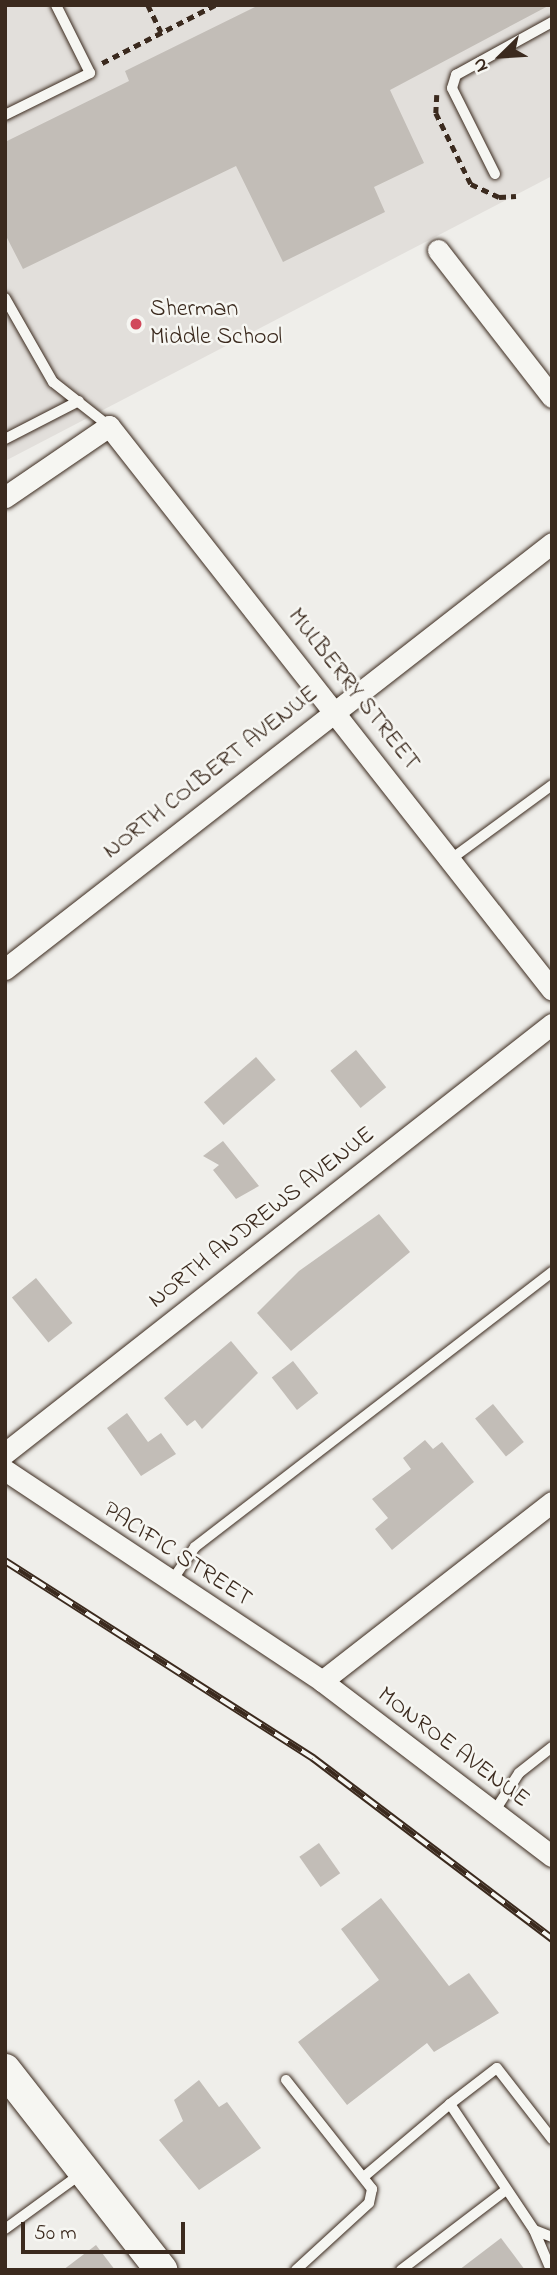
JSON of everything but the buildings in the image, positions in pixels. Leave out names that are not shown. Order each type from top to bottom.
[{"type":"street","points":[[438,250],[552,397]]},
{"type":"street","points":[[5,497],[109,426]]},
{"type":"street","name":"MULBERRY STREET","points":[[109,426],[336,708],[552,990]]},
{"type":"street","name":"NORTH COLBERT AVENUE","points":[[5,969],[336,708],[552,544]]},
{"type":"street","name":"NORTH ANDREWS AVENUE","points":[[5,1453],[552,1024]]},
{"type":"street","name":"PACIFIC STREET","points":[[5,1470],[322,1681]]},
{"type":"street","points":[[322,1681],[552,1502]]},
{"type":"street","name":"MONROE AVENUE","points":[[322,1681],[552,1856]]},
{"type":"street","points":[[5,2070],[161,2270]]},
{"type":"lane","points":[[5,115],[89,69],[56,5]]},
{"type":"lane","points":[[495,174],[452,88],[456,75],[552,22]]},
{"type":"lane","points":[[5,298],[53,382],[109,426]]},
{"type":"lane","points":[[5,439],[79,401]]},
{"type":"lane","points":[[451,859],[552,785]]},
{"type":"lane","points":[[171,1582],[195,1547],[552,1272]]},
{"type":"lane","points":[[494,1812],[519,1773],[552,1747]]},
{"type":"lane","points":[[366,2175],[497,2068],[552,2139]]},
{"type":"lane","points":[[286,2080],[366,2175],[369,2203],[296,2270]]},
{"type":"lane","points":[[450,2104],[534,2230],[551,2270]]},
{"type":"lane","points":[[5,2229],[84,2171]]},
{"type":"lane","points":[[401,2270],[506,2190]]},
{"type":"lane","points":[[534,2230],[552,2237]]},
{"type":"path","points":[[148,5],[162,32]]},
{"type":"path","points":[[89,69],[215,5]]},
{"type":"shaded area","name":"Sherman Middle School","points":[[5,5],[552,5],[552,176],[5,461]]},
{"type":"railway","points":[[5,1561],[313,1758],[552,1939]]},
{"type":"place","name":"Sherman Middle School","points":[[136,324]]}]
